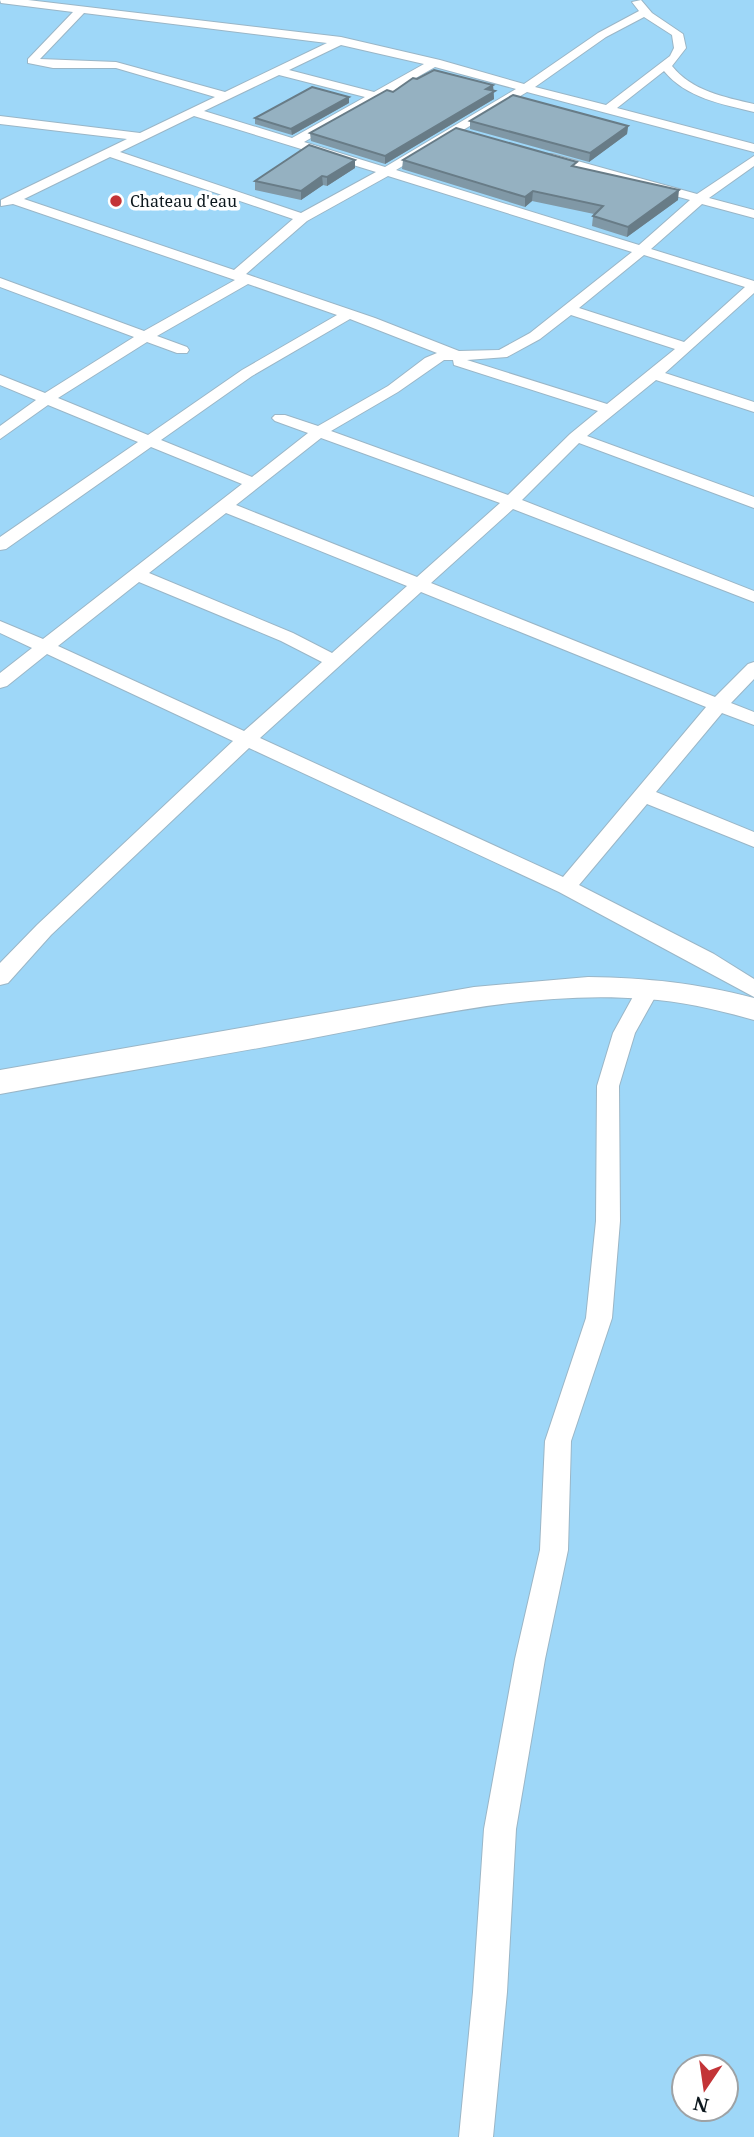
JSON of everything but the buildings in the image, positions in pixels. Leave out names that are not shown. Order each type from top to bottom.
[{"type":"street","points":[[1,0],[341,40],[436,62],[609,109],[737,128],[754,148]]},
{"type":"street","points":[[609,109],[679,53],[679,40],[670,28],[646,12],[635,0]]},
{"type":"street","points":[[81,10],[32,61],[53,65],[116,65],[226,96]]},
{"type":"street","points":[[0,434],[45,399],[241,278],[302,218],[387,171],[525,88],[602,35],[646,12]]},
{"type":"street","points":[[7,203],[67,171],[143,137],[341,40]]},
{"type":"street","points":[[293,143],[436,62]]},
{"type":"street","points":[[665,65],[673,77],[698,92],[754,108]]},
{"type":"street","points":[[278,71],[375,96]]},
{"type":"street","points":[[0,977],[44,930],[246,740],[421,585],[511,502],[576,437],[686,348],[754,286],[194,112]]},
{"type":"street","points":[[0,120],[143,137]]},
{"type":"street","points":[[452,131],[478,138]]},
{"type":"street","points":[[111,152],[302,218]]},
{"type":"street","points":[[530,152],[754,214]]},
{"type":"street","points":[[0,682],[319,432],[393,389],[421,366],[442,356],[502,354],[536,336],[642,250],[699,199],[754,160]]},
{"type":"street","points":[[7,203],[348,314],[459,356]]},
{"type":"street","points":[[0,282],[182,350]]},
{"type":"street","points":[[568,309],[686,348]]},
{"type":"street","points":[[0,545],[147,440],[247,373],[348,314]]},
{"type":"street","points":[[442,356],[610,410]]},
{"type":"street","points":[[654,374],[754,407]]},
{"type":"street","points":[[0,380],[253,483]]},
{"type":"street","points":[[280,418],[511,502],[754,597]]},
{"type":"street","points":[[576,437],[754,503]]},
{"type":"street","points":[[226,507],[754,719]]},
{"type":"street","points":[[138,575],[287,637],[335,661]]},
{"type":"street","points":[[0,626],[566,887],[716,965],[754,989]]},
{"type":"street","points":[[566,887],[718,705],[754,667]]},
{"type":"street","points":[[644,795],[754,841]]},
{"type":"street","points":[[0,1082],[493,995],[604,988],[648,990],[703,997],[754,1009]]},
{"type":"street","points":[[476,2137],[490,1992],[500,1829],[530,1659],[554,1550],[558,1441],[599,1318],[608,1221],[608,1086],[624,1033],[648,990]]},
{"type":"shaded area","points":[[0,0],[754,0],[754,2137],[0,2137]]},
{"type":"place","name":"Chateau d'eau","points":[[116,201]]}]
